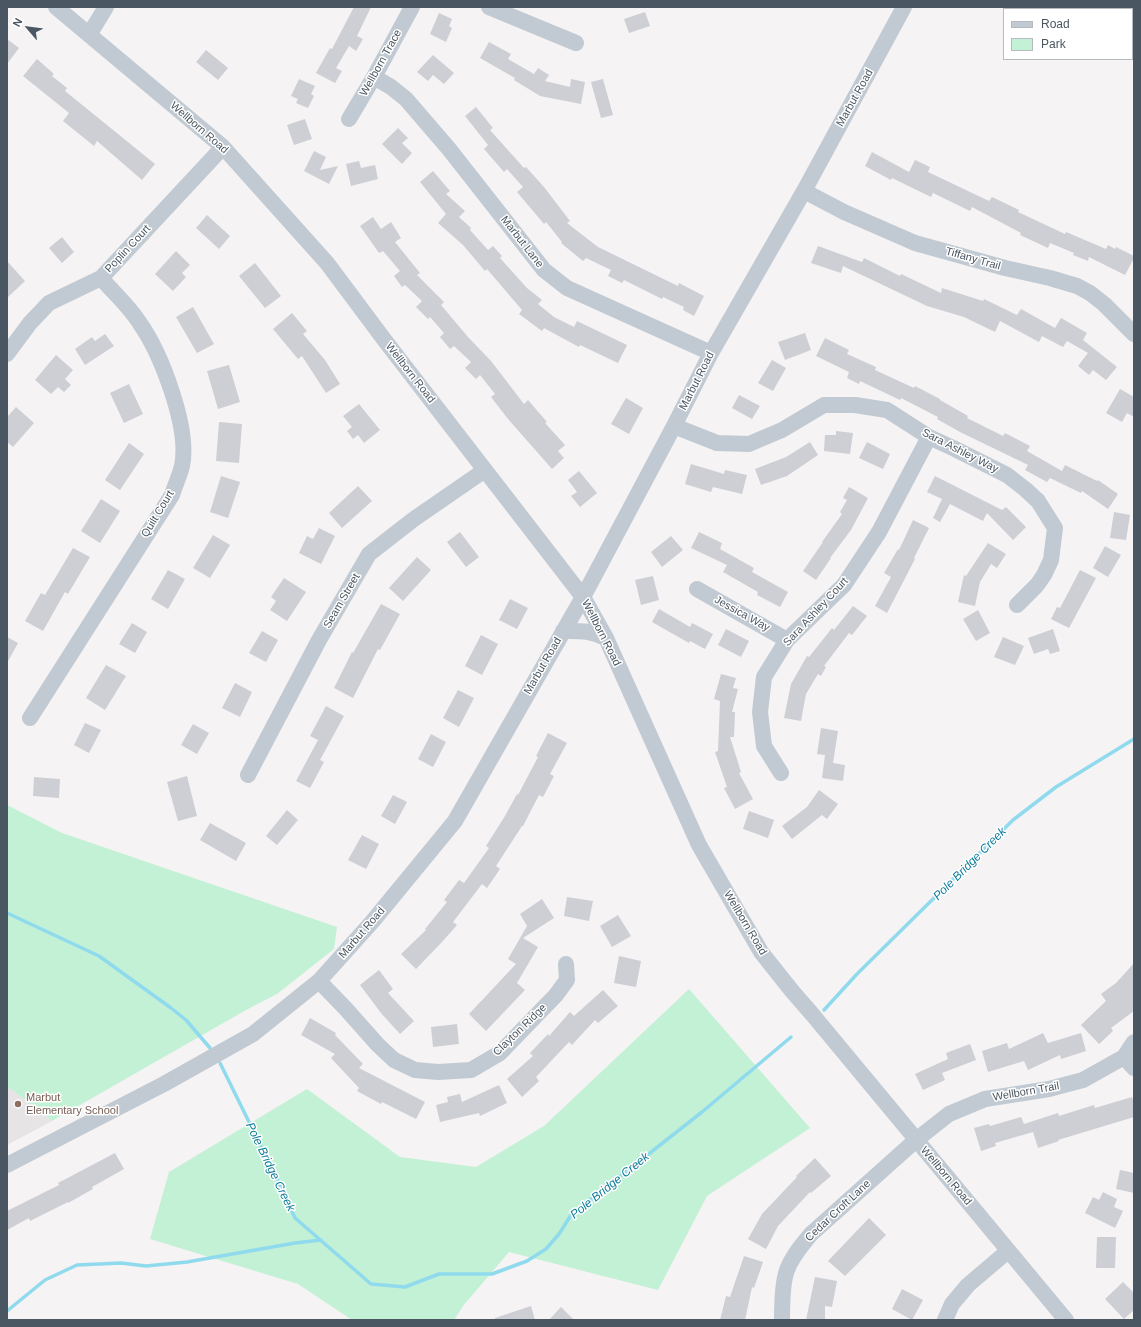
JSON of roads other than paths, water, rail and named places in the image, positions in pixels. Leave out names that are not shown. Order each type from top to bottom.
[{"type":"street","name":"Wellborn Road","points":[[56,7],[223,147],[327,263],[583,597],[606,638],[699,844],[761,952],[1066,1320]]},
{"type":"street","points":[[89,35],[106,7]]},
{"type":"street","name":"Wellborn Trace","points":[[349,119],[412,7]]},
{"type":"street","points":[[489,7],[576,43]]},
{"type":"street","name":"Marbut Road","points":[[7,1165],[164,1084],[253,1034],[319,981],[372,922],[455,821],[583,597],[711,353],[804,191],[904,7]]},
{"type":"street","name":"Marbut Lane","points":[[374,77],[391,87],[406,99],[449,149],[544,270],[567,288],[711,353]]},
{"type":"street","name":"Poplin Court","points":[[7,354],[30,323],[49,303],[101,278],[223,147]]},
{"type":"street","name":"Tiffany Trail","points":[[804,191],[844,212],[915,243],[1077,286],[1090,293],[1104,304],[1134,334]]},
{"type":"street","name":"Quilt Court","points":[[30,718],[172,494],[182,465],[183,432],[175,401],[156,353],[139,322],[101,278]]},
{"type":"street","name":"Sara Ashley Way","points":[[674,426],[717,443],[749,444],[782,430],[824,405],[855,405],[887,410],[928,437],[953,448],[1007,476],[1038,501],[1055,528],[1051,560],[1037,586],[1017,605]]},
{"type":"street","name":"Sara Ashley Court","points":[[781,773],[764,746],[760,712],[764,677],[787,640],[844,585],[879,532],[928,437]]},
{"type":"street","name":"Seam Street","points":[[248,775],[319,640],[369,554],[414,518],[485,470]]},
{"type":"street","name":"Jessica Way","points":[[697,589],[787,640]]},
{"type":"street","points":[[563,631],[586,631],[606,638]]},
{"type":"street","name":"Clayton Ridge","points":[[319,981],[378,1045],[394,1060],[415,1070],[438,1072],[465,1071],[471,1070],[500,1052],[556,995],[567,980],[566,964]]},
{"type":"street","name":"Wellborn Trail","points":[[916,1140],[949,1114],[985,1099],[1049,1089],[1083,1080],[1129,1063],[1134,1042]]},
{"type":"street","name":"Cedar Croft Lane","points":[[782,1320],[783,1298],[787,1271],[797,1251],[811,1234],[916,1140]]},
{"type":"street","points":[[945,1320],[952,1304],[968,1285],[1008,1251]]},
{"type":"waterway","name":"Pole Bridge Creek","points":[[824,1010],[857,974],[1013,820],[1056,787],[1134,739]]},
{"type":"waterway","name":"Pole Bridge Creek","points":[[7,913],[99,956],[186,1020],[210,1048]]},
{"type":"waterway","name":"Pole Bridge Creek","points":[[220,1063],[295,1218],[371,1284],[405,1287],[439,1274],[492,1274],[527,1261],[546,1249],[559,1234],[571,1215],[702,1112],[791,1037]]},
{"type":"waterway","points":[[7,1311],[45,1280],[77,1265],[121,1263],[146,1266],[187,1262],[295,1243],[321,1240]]},
{"type":"place","name":"Marbut Elementary School","points":[[18,1104]]}]
